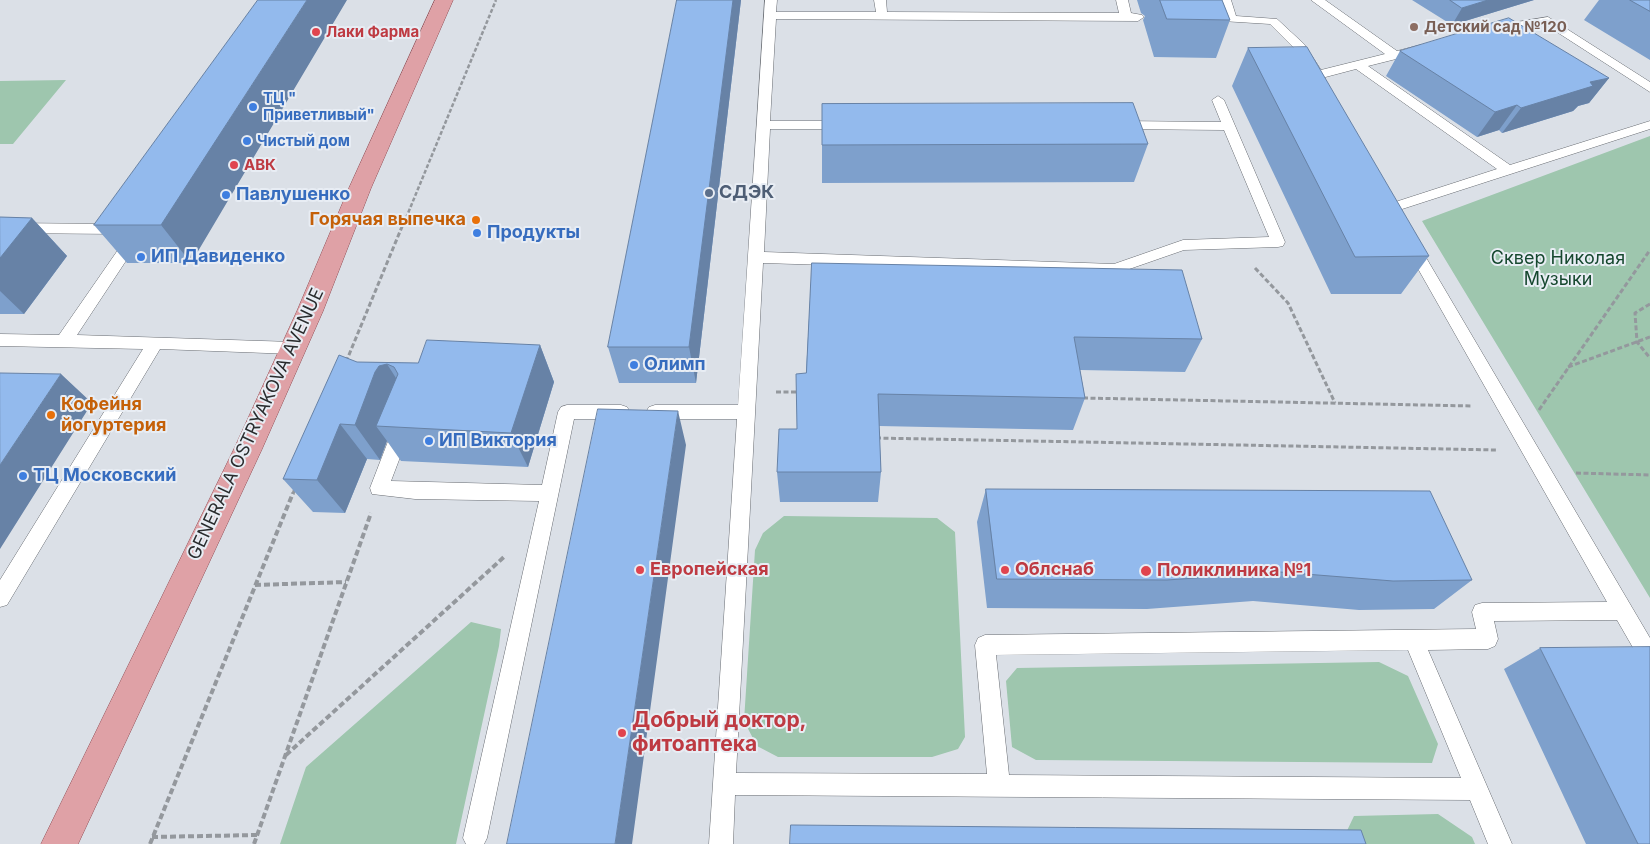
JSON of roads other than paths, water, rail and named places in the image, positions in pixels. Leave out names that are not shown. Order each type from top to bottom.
[{"type":"main road","name":"GENERALA OSTRYAKOVA AVENUE","points":[[59,844],[248,448],[310,312],[360,188],[444,0]]},
{"type":"lane","points":[[880,0],[882,16]]},
{"type":"lane","points":[[721,844],[770,8],[882,16],[1132,17],[1122,0]]},
{"type":"lane","points":[[1225,0],[1231,18]]},
{"type":"lane","points":[[1317,0],[1396,56]]},
{"type":"lane","points":[[1210,18],[1274,21],[1300,47],[1326,91]]},
{"type":"lane","points":[[1490,31],[1548,21],[1650,88]]},
{"type":"lane","points":[[1318,75],[1434,46]]},
{"type":"lane","points":[[1359,65],[1508,170]]},
{"type":"lane","points":[[756,257],[1115,269],[1183,245],[1278,242],[1218,100]]},
{"type":"lane","points":[[763,125],[862,125]]},
{"type":"lane","points":[[1100,125],[1229,126]]},
{"type":"lane","points":[[1650,125],[1508,170],[1388,203],[1650,658]]},
{"type":"lane","points":[[0,228],[140,229],[64,341]]},
{"type":"lane","points":[[0,340],[292,348]]},
{"type":"lane","points":[[0,598],[155,343]]},
{"type":"lane","points":[[475,838],[567,412],[747,412]]},
{"type":"lane","points":[[406,417],[389,466],[379,488],[415,491],[549,493]]},
{"type":"lane","points":[[999,786],[985,645],[1488,639],[1482,612],[1624,611]]},
{"type":"lane","points":[[1414,640],[1500,844]]},
{"type":"lane","points":[[725,784],[1476,789]]},
{"type":"place","name":"Детский сад №120","points":[[1414,27]]},
{"type":"place","name":"Лаки Фарма","points":[[316,32]]},
{"type":"place","name":"ТЦ \" Приветливый\"","points":[[253,107]]},
{"type":"place","name":"Чистый дом","points":[[247,141]]},
{"type":"place","name":"АВК","points":[[234,165]]},
{"type":"place","name":"СДЭК","points":[[709,193]]},
{"type":"place","name":"Павлушенко","points":[[226,195]]},
{"type":"place","name":"Горячая выпечка","points":[[476,220]]},
{"type":"place","name":"Продукты","points":[[477,233]]},
{"type":"place","name":"ИП Давиденко","points":[[141,257]]},
{"type":"place","name":"Олимп","points":[[634,365]]},
{"type":"place","name":"Кофейня йогуртерия","points":[[51,415]]},
{"type":"place","name":"ИП Виктория","points":[[429,441]]},
{"type":"place","name":"ТЦ Московский","points":[[23,476]]},
{"type":"place","name":"Европейская","points":[[640,570]]},
{"type":"place","name":"Облснаб","points":[[1005,570]]},
{"type":"place","name":"Поликлиника №1","points":[[1146,571]]},
{"type":"place","name":"Добрый доктор, фитоаптека","points":[[622,733]]},
{"type":"park label","name":"Сквер Николая Музыки","points":[[1558,269]]}]
